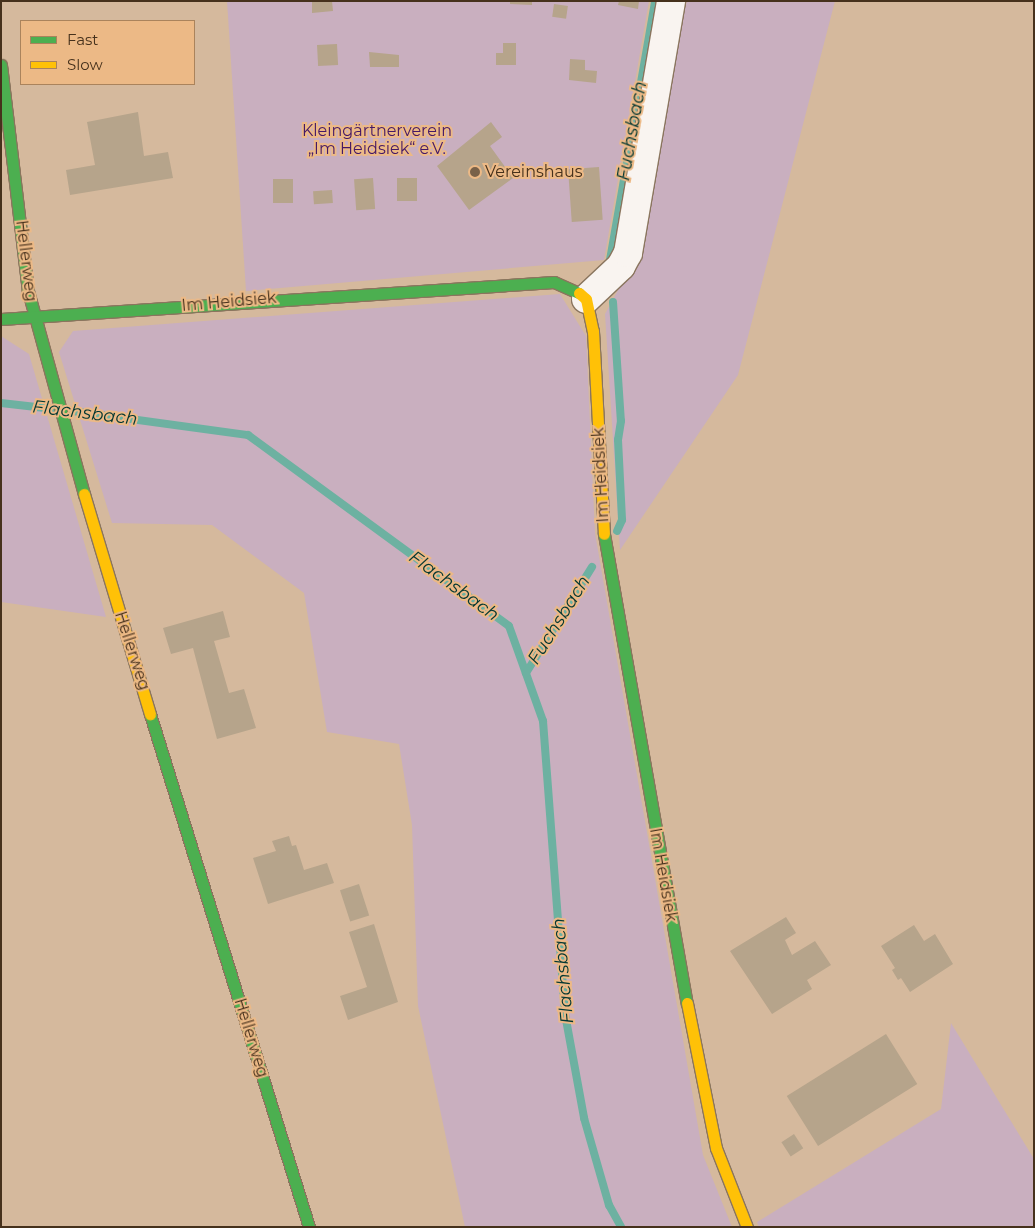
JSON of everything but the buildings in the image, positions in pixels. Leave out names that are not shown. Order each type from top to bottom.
[{"type":"street","points":[[586,299],[621,266],[628,253],[671,1]]},
{"type":"street","name":"Hellerweg","points":[[1,65],[28,291],[35,319],[109,583],[309,1227]]},
{"type":"street","name":"Im Heidsiek","points":[[1,319],[35,319],[262,299],[554,282],[572,287],[586,299],[593,331],[604,534],[674,942],[714,1140],[748,1227]]},
{"type":"green space","name":"Kleingärtnerverein „Im Heidsiek“ e.V.","points":[[227,1],[649,1],[604,260],[246,291]]},
{"type":"green space","points":[[687,1],[835,1],[738,375],[620,550],[605,314],[637,255],[675,43]]},
{"type":"green space","points":[[560,294],[586,336],[595,533],[703,1155],[732,1227],[465,1227],[418,1006],[412,825],[399,744],[327,732],[304,593],[212,525],[112,523],[59,352],[73,331]]},
{"type":"green space","points":[[1,336],[29,354],[106,617],[1,602]]},
{"type":"green space","points":[[951,1023],[1034,1159],[1034,1227],[759,1227],[757,1222],[941,1109]]},
{"type":"waterway","name":"Fuchsbach","points":[[610,260],[655,1]]},
{"type":"waterway","name":"Fuchsbach","points":[[613,302],[621,421],[618,440],[622,520],[617,531]]},
{"type":"waterway","name":"Flachsbach","points":[[1,403],[54,409]]},
{"type":"waterway","name":"Flachsbach","points":[[65,410],[248,435],[509,626],[543,721],[565,1014],[584,1118],[609,1205],[621,1227]]},
{"type":"waterway","name":"Fuchsbach","points":[[526,673],[592,567]]},
{"type":"traffic: fast","points":[[1,65],[28,291],[84,494]]},
{"type":"traffic: fast","points":[[1,319],[554,282],[579,293]]},
{"type":"traffic: fast","points":[[604,534],[687,1003]]},
{"type":"traffic: fast","points":[[150,714],[309,1227]]},
{"type":"traffic: slow","points":[[579,293],[586,299],[593,331],[604,534]]},
{"type":"traffic: slow","points":[[84,494],[150,714]]},
{"type":"traffic: slow","points":[[687,1003],[716,1148],[747,1227]]},
{"type":"place","name":"Vereinshaus","points":[[475,172]]}]
